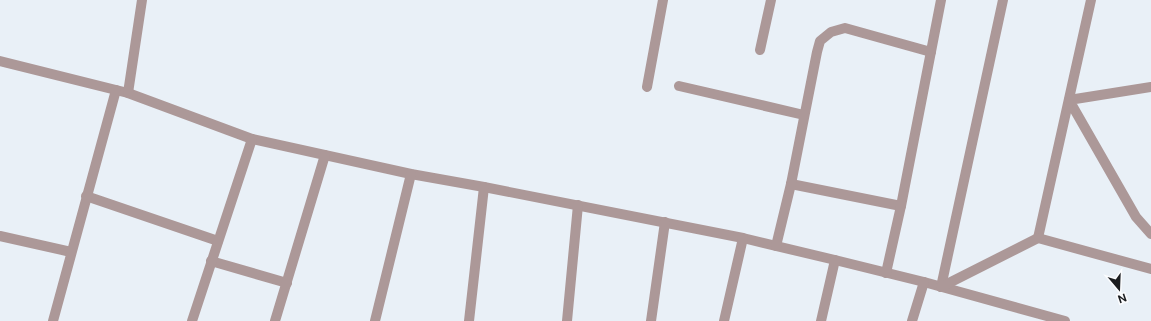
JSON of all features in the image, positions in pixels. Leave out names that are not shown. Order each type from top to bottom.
[{"type":"street","points":[[128,93],[142,0]]},
{"type":"street","points":[[646,87],[663,0]]},
{"type":"street","points":[[760,50],[771,0]]},
{"type":"street","points":[[886,273],[901,206],[941,0]]},
{"type":"street","points":[[941,287],[1003,0]]},
{"type":"street","points":[[1038,238],[1091,0]]},
{"type":"street","points":[[776,246],[791,184],[816,52],[820,41],[831,32],[845,28],[931,52]]},
{"type":"street","points":[[0,63],[128,93],[252,140],[411,174],[743,238],[924,282],[1065,321]]},
{"type":"street","points":[[679,86],[804,116]]},
{"type":"street","points":[[1068,100],[1151,87]]},
{"type":"street","points":[[54,321],[86,196],[116,90]]},
{"type":"street","points":[[1068,100],[1136,217],[1151,234]]},
{"type":"street","points":[[192,321],[252,140]]},
{"type":"street","points":[[275,321],[325,155]]},
{"type":"street","points":[[375,321],[411,174]]},
{"type":"street","points":[[791,184],[901,206]]},
{"type":"street","points":[[469,321],[484,187]]},
{"type":"street","points":[[86,196],[218,241]]},
{"type":"street","points":[[567,321],[578,205]]},
{"type":"street","points":[[651,321],[665,222]]},
{"type":"street","points":[[0,236],[71,252]]},
{"type":"street","points":[[724,321],[743,238]]},
{"type":"street","points":[[941,287],[1038,238],[1151,269]]},
{"type":"street","points":[[821,321],[835,260]]},
{"type":"street","points":[[211,261],[287,283]]},
{"type":"street","points":[[912,321],[924,282]]}]
